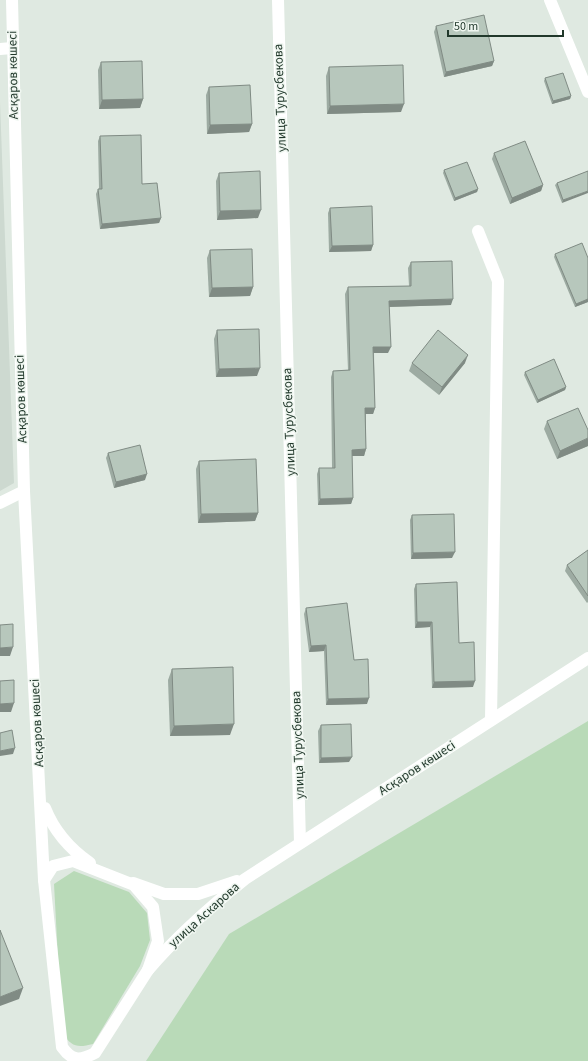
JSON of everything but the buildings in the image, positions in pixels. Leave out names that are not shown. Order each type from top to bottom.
[{"type":"street","name":"Асқаров көшесі","points":[[12,0],[6,48],[24,491],[41,798],[44,880],[62,1047],[67,1055],[79,1061]]},
{"type":"street","name":"улица Турусбекова","points":[[278,0],[300,843]]},
{"type":"street","points":[[550,0],[588,92]]},
{"type":"street","points":[[478,231],[498,280],[491,720]]},
{"type":"street","points":[[0,503],[24,491]]},
{"type":"street","name":"Асқаров көшесі","points":[[245,878],[588,658]]},
{"type":"street","points":[[41,798],[50,822],[74,852],[100,870],[134,885],[153,907],[158,941],[148,970],[95,1053],[79,1061]]},
{"type":"street","points":[[44,880],[53,866],[73,861],[164,894],[198,894],[245,878]]},
{"type":"street","name":"улица Аскарова","points":[[148,970],[172,941],[245,878]]},
{"type":"shaded area","points":[[0,102],[14,483],[0,491]]},
{"type":"green space","points":[[588,721],[588,1061],[146,1061],[229,934]]},
{"type":"green space","points":[[74,871],[129,892],[147,913],[150,940],[140,966],[93,1044],[83,1046],[72,1044],[62,1033],[54,884]]}]
